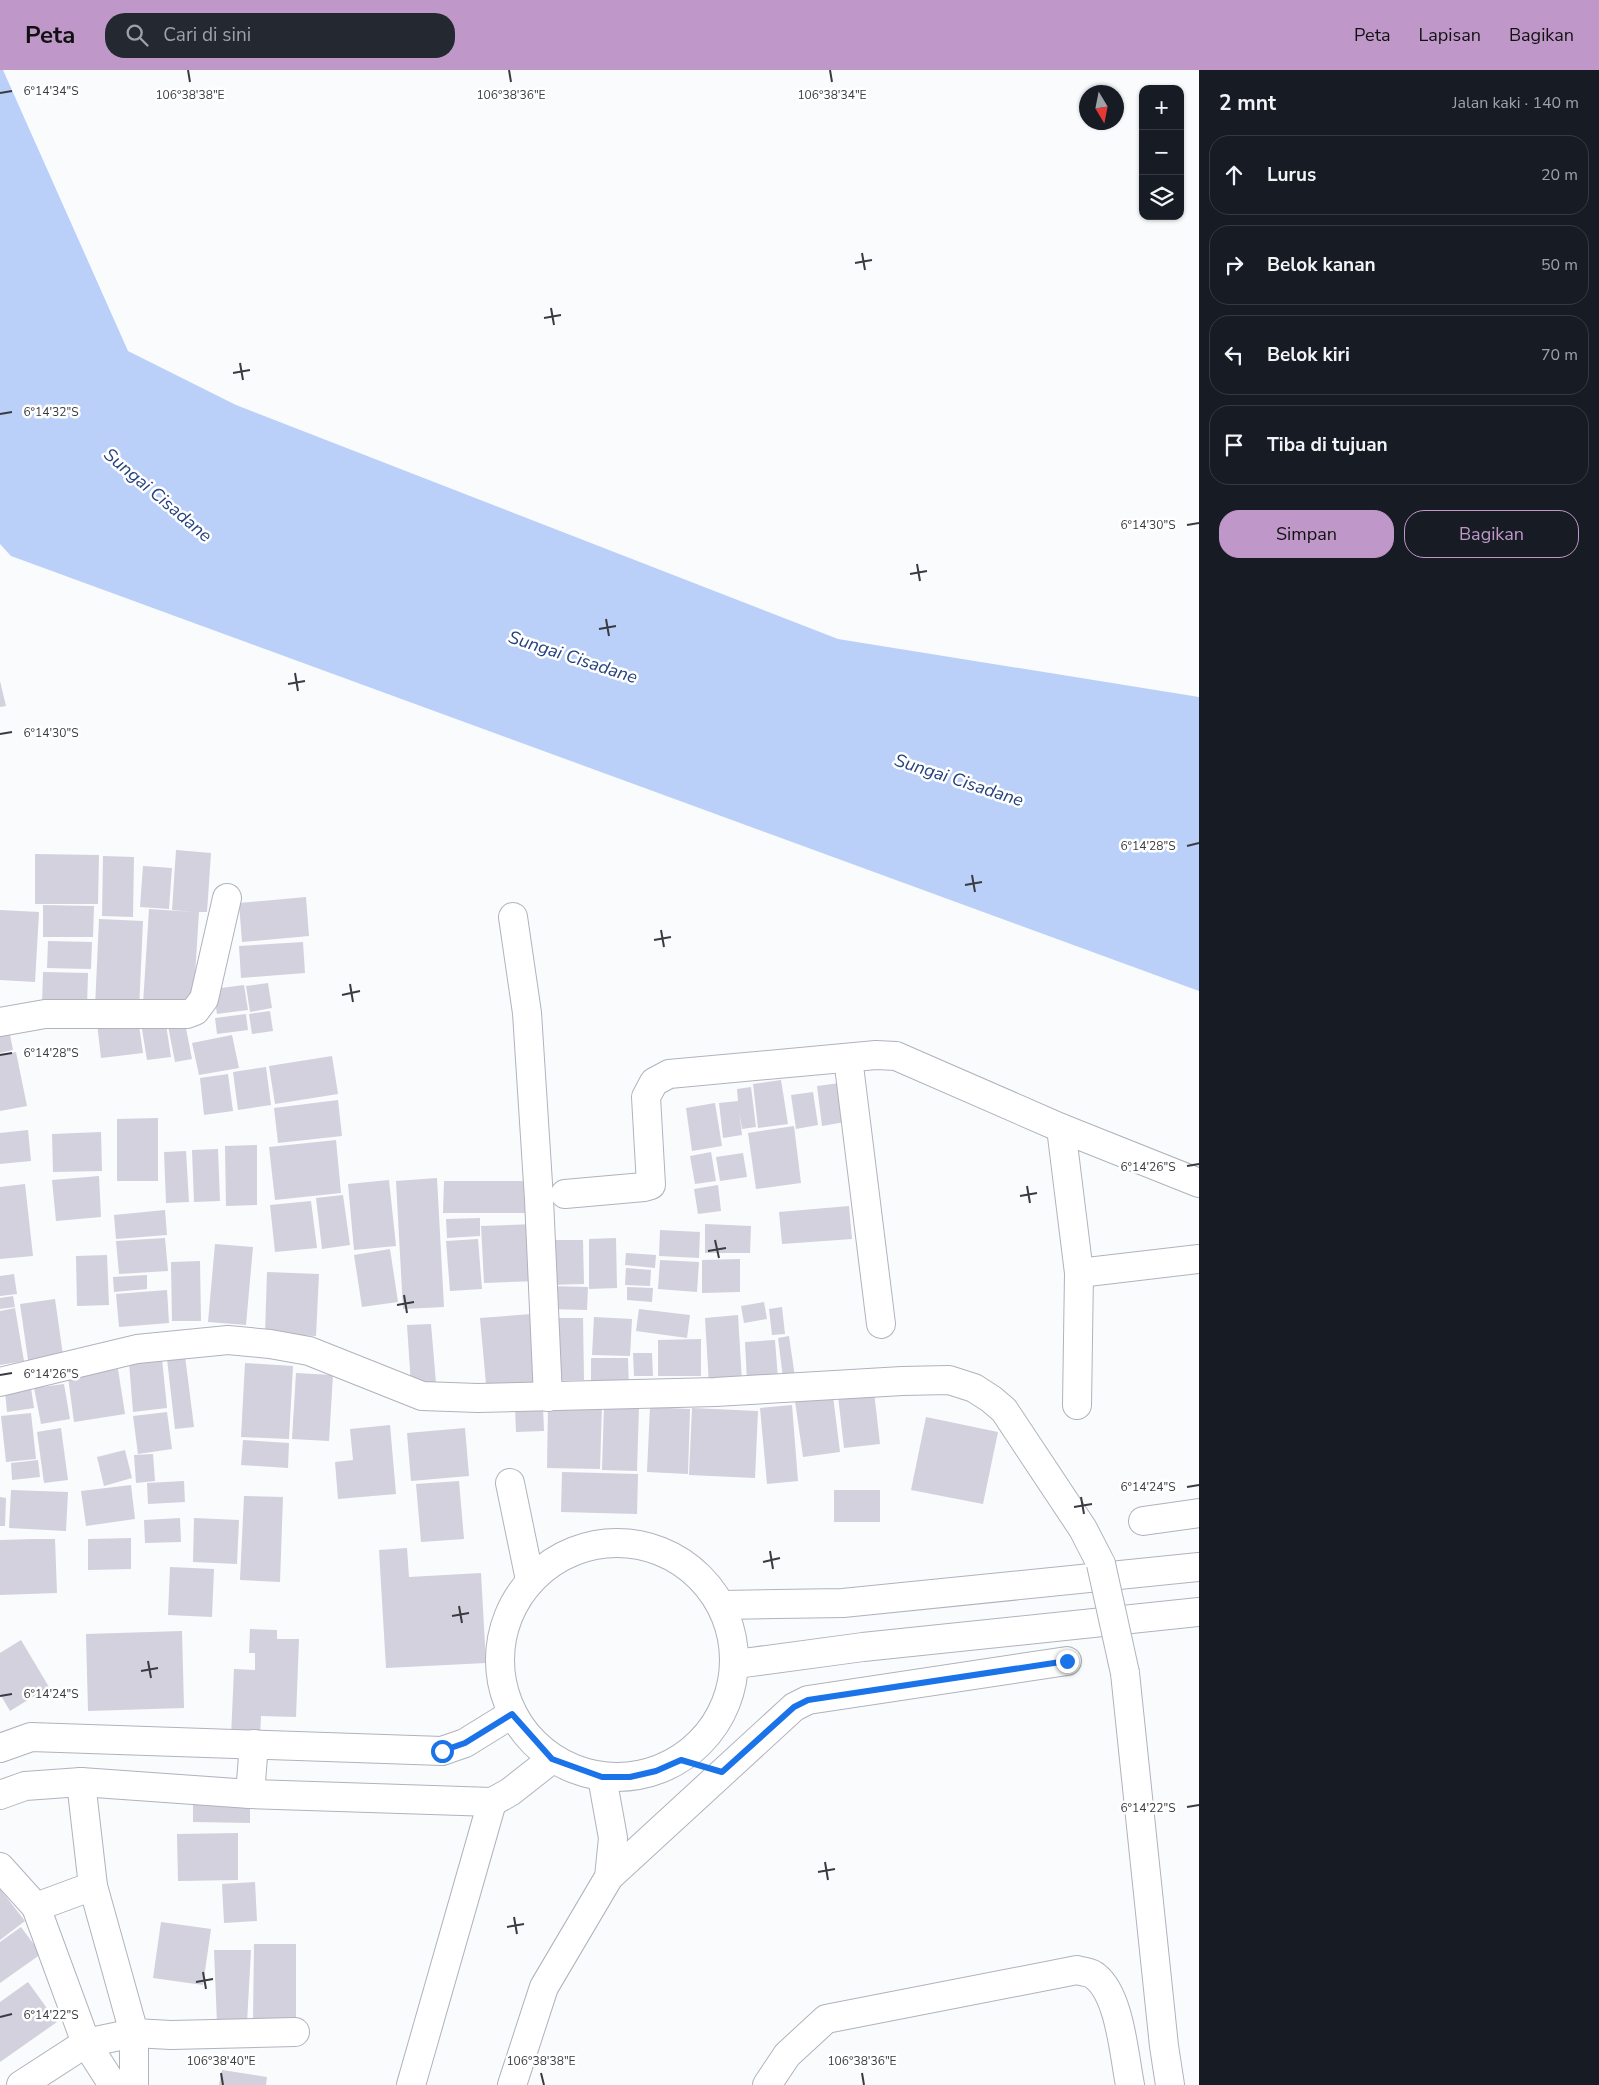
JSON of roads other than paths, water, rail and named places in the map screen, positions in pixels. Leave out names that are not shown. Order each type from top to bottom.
[{"type":"street","points":[[0,1022],[45,1014],[187,1014],[195,1011],[204,999],[227,898]]},
{"type":"street","points":[[513,917],[527,1013],[539,1200],[548,1397]]},
{"type":"street","points":[[565,1194],[651,1185],[646,1097],[654,1082],[669,1074],[876,1054],[896,1056],[1061,1128],[1199,1183]]},
{"type":"street","points":[[848,1058],[880,1324]]},
{"type":"street","points":[[1061,1128],[1079,1273],[1077,1405]]},
{"type":"street","points":[[1079,1273],[1199,1259]]},
{"type":"street","points":[[0,1382],[137,1349],[228,1340],[270,1344],[309,1351],[422,1396],[478,1398],[715,1392],[949,1380],[974,1388],[1004,1410],[1083,1529],[1101,1564],[1125,1673],[1164,2046],[1170,2085]]},
{"type":"street","points":[[510,1483],[530,1580]]},
{"type":"street","points":[[1143,1521],[1199,1513]]},
{"type":"street","points":[[633,1543],[685,1563],[722,1605],[732,1634],[736,1664],[720,1719],[681,1760],[656,1771],[630,1777],[602,1777],[552,1759],[512,1714],[499,1677],[503,1625],[530,1580],[577,1549],[633,1543]]},
{"type":"street","points":[[722,1605],[842,1603],[1199,1567]]},
{"type":"street","points":[[736,1664],[863,1647],[1199,1612]]},
{"type":"street","points":[[512,2085],[544,1987],[608,1877],[788,1711],[808,1700],[1067,1661]]},
{"type":"street","points":[[0,1748],[30,1737],[442,1751],[465,1743],[512,1714]]},
{"type":"street","points":[[250,1794],[254,1744]]},
{"type":"street","points":[[0,1794],[25,1786],[81,1782],[250,1794],[492,1802],[510,1792],[552,1759]]},
{"type":"street","points":[[681,1760],[722,1772]]},
{"type":"street","points":[[602,1777],[613,1838],[608,1877]]},
{"type":"street","points":[[81,1782],[93,1886],[134,2033],[134,2085]]},
{"type":"street","points":[[411,2085],[492,1802]]},
{"type":"street","points":[[0,1867],[36,1907],[86,2043],[113,2085]]},
{"type":"street","points":[[36,1907],[93,1886]]},
{"type":"street","points":[[767,2085],[787,2055],[826,2020],[1077,1970],[1094,1975],[1106,1987],[1114,2000],[1130,2085]]},
{"type":"street","points":[[21,2085],[86,2043],[134,2033],[171,2035],[294,2032]]},
{"type":"water","name":"Sungai Cisadane","points":[[0,70],[3,70],[128,351],[236,405],[838,639],[1199,697],[1199,991],[11,556],[0,544]]}]
